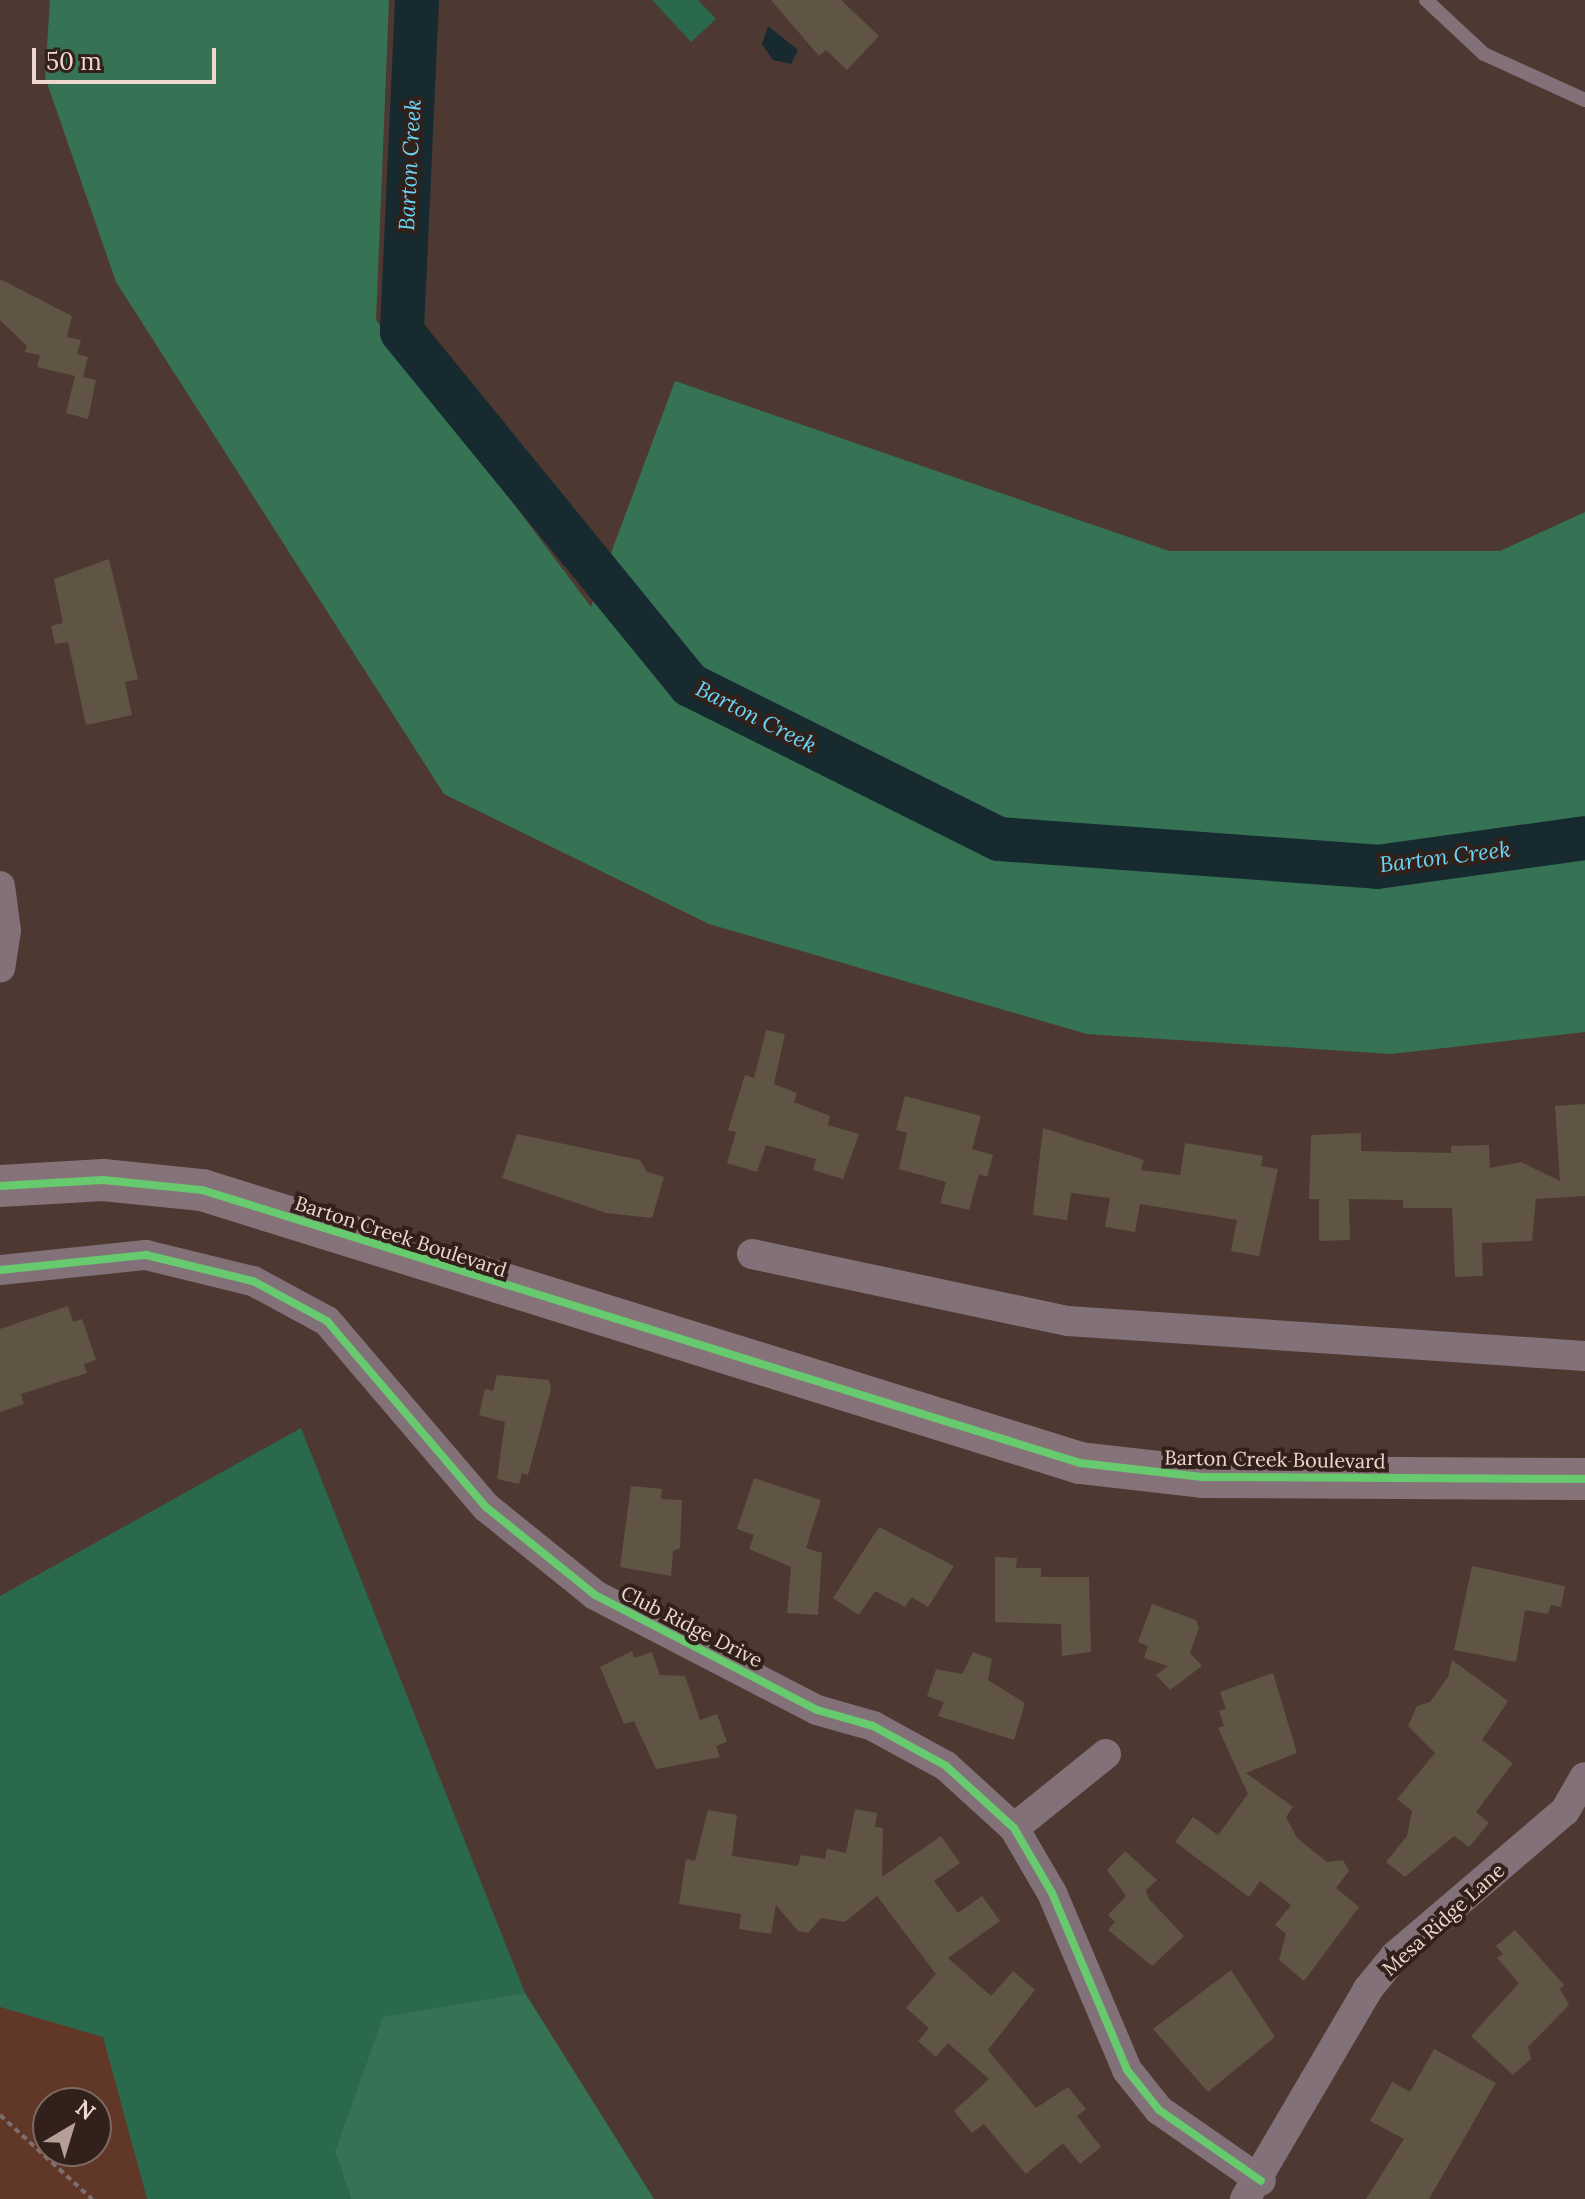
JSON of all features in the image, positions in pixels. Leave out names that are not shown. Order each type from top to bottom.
[{"type":"street","points":[[0,886],[6,931],[0,968]]},
{"type":"street","name":"Barton Creek Boulevard","points":[[0,1186],[103,1180],[202,1190],[1080,1463],[1202,1477],[1585,1479]]},
{"type":"street","points":[[752,1254],[1068,1321],[1585,1356]]},
{"type":"street","name":"Club Ridge Drive","points":[[0,1270],[31,1262],[146,1255],[253,1281],[327,1321],[486,1507],[595,1595],[817,1710],[898,1739],[946,1766],[1014,1828],[1052,1893],[1127,2070],[1159,2110],[1253,2190]]},
{"type":"street","points":[[1014,1828],[1106,1754]]},
{"type":"street","name":"Mesa Ridge Lane","points":[[1253,2190],[1368,1989],[1395,1956],[1565,1811],[1585,1778]]},
{"type":"lane","points":[[1426,0],[1484,54],[1585,100]]},
{"type":"path","points":[[0,2115],[92,2199]]},
{"type":"shaded area","points":[[0,2007],[103,2036],[147,2199],[0,2199]]},
{"type":"green space","points":[[50,0],[389,0],[376,320],[591,607],[675,381],[1169,551],[1500,551],[1585,512],[1585,1032],[1391,1054],[1087,1034],[709,924],[444,794],[116,282],[45,77]]},
{"type":"green space","points":[[652,0],[698,0],[716,19],[691,42]]},
{"type":"green space","points":[[301,1428],[525,1993],[383,2018],[335,2151],[351,2199],[147,2199],[103,2037],[0,2007],[0,1596]]},
{"type":"green space","points":[[525,1993],[654,2199],[351,2199],[335,2151],[383,2017]]},
{"type":"water","points":[[768,26],[798,50],[791,64],[773,60],[762,44]]},
{"type":"building","points":[[771,0],[841,0],[879,36],[847,70],[826,50],[819,56]]},
{"type":"building","points":[[0,279],[72,316],[67,337],[81,340],[77,354],[88,357],[83,377],[96,380],[88,419],[66,413],[75,376],[37,367],[40,355],[25,352],[27,346],[0,320]]},
{"type":"building","points":[[109,559],[138,679],[125,682],[132,715],[86,725],[68,642],[55,644],[51,626],[63,623],[54,579]]},
{"type":"building","points":[[766,1030],[785,1034],[774,1084],[797,1093],[794,1102],[830,1116],[828,1125],[859,1134],[843,1179],[813,1170],[816,1159],[766,1145],[757,1172],[727,1163],[736,1132],[728,1130],[745,1075],[754,1078]]},
{"type":"building","points":[[905,1096],[981,1116],[972,1149],[993,1155],[987,1177],[979,1174],[969,1210],[940,1203],[946,1182],[899,1169],[907,1133],[896,1130]]},
{"type":"building","points":[[1585,1104],[1585,1196],[1536,1199],[1532,1241],[1482,1243],[1483,1276],[1455,1277],[1452,1208],[1403,1208],[1403,1200],[1349,1199],[1350,1240],[1319,1241],[1319,1199],[1309,1199],[1311,1135],[1361,1133],[1361,1151],[1451,1153],[1451,1146],[1489,1145],[1490,1168],[1521,1162],[1560,1181],[1555,1106]]},
{"type":"building","points":[[1043,1128],[1144,1160],[1141,1170],[1180,1175],[1185,1143],[1263,1156],[1261,1166],[1278,1169],[1259,1256],[1231,1251],[1237,1220],[1140,1204],[1135,1232],[1105,1227],[1110,1198],[1071,1193],[1067,1220],[1033,1215]]},
{"type":"building","points":[[517,1134],[640,1160],[647,1172],[664,1177],[652,1218],[606,1213],[502,1178]]},
{"type":"building","points":[[68,1306],[73,1322],[82,1319],[96,1360],[84,1364],[87,1373],[21,1394],[24,1404],[0,1412],[0,1329]]},
{"type":"building","points":[[497,1375],[549,1380],[551,1389],[528,1475],[522,1473],[519,1484],[497,1479],[505,1422],[479,1415],[485,1389],[493,1391]]},
{"type":"building","points":[[754,1478],[821,1500],[806,1548],[822,1553],[818,1615],[787,1613],[791,1567],[749,1549],[754,1535],[737,1529]]},
{"type":"building","points":[[631,1486],[662,1489],[661,1499],[682,1500],[680,1548],[673,1551],[671,1576],[620,1567]]},
{"type":"building","points":[[879,1527],[954,1566],[928,1607],[912,1597],[905,1607],[875,1591],[859,1615],[833,1598]]},
{"type":"building","points":[[995,1557],[1017,1558],[1016,1568],[1041,1568],[1041,1577],[1089,1577],[1091,1652],[1062,1656],[1061,1624],[995,1622]]},
{"type":"building","points":[[1472,1566],[1565,1586],[1561,1607],[1551,1605],[1548,1614],[1525,1610],[1516,1662],[1454,1650]]},
{"type":"building","points":[[1152,1604],[1196,1620],[1199,1628],[1190,1653],[1202,1666],[1170,1690],[1156,1675],[1168,1666],[1144,1658],[1148,1646],[1138,1642]]},
{"type":"building","points":[[632,1651],[634,1658],[652,1652],[660,1675],[685,1676],[700,1720],[717,1714],[727,1742],[716,1746],[720,1757],[656,1769],[634,1721],[624,1724],[600,1667]]},
{"type":"building","points":[[973,1652],[992,1659],[988,1680],[1025,1703],[1014,1740],[938,1716],[944,1702],[927,1696],[936,1669],[962,1674]]},
{"type":"building","points":[[1452,1660],[1508,1701],[1482,1740],[1513,1763],[1476,1812],[1489,1823],[1469,1847],[1454,1836],[1405,1877],[1386,1862],[1407,1836],[1412,1811],[1397,1799],[1435,1753],[1408,1726],[1417,1706],[1430,1702],[1448,1677]]},
{"type":"building","points":[[1273,1673],[1297,1753],[1246,1773],[1293,1807],[1286,1817],[1297,1838],[1327,1862],[1343,1860],[1349,1871],[1336,1888],[1359,1907],[1304,1981],[1279,1960],[1286,1934],[1275,1925],[1291,1905],[1260,1881],[1249,1897],[1175,1842],[1193,1817],[1218,1835],[1248,1794],[1218,1728],[1224,1726],[1219,1711],[1226,1709],[1220,1692]]},
{"type":"building","points":[[855,1809],[877,1813],[875,1827],[883,1828],[882,1877],[941,1836],[960,1863],[934,1881],[958,1913],[982,1896],[1000,1921],[948,1958],[991,1996],[1013,1971],[1035,1990],[988,2050],[1036,2108],[1068,2087],[1086,2109],[1077,2116],[1101,2147],[1080,2164],[1063,2143],[1026,2174],[984,2124],[972,2133],[954,2111],[989,2079],[948,2043],[936,2057],[918,2041],[929,2028],[906,2008],[936,1974],[877,1896],[845,1922],[821,1918],[808,1933],[798,1931],[776,1905],[771,1934],[739,1929],[741,1914],[679,1904],[686,1859],[695,1861],[708,1810],[737,1815],[732,1856],[798,1866],[801,1855],[825,1859],[827,1849],[846,1853]]},
{"type":"building","points":[[1125,1851],[1157,1880],[1146,1890],[1149,1899],[1184,1936],[1152,1966],[1108,1930],[1115,1922],[1108,1915],[1126,1896],[1107,1870]]},
{"type":"building","points":[[1515,1930],[1564,1985],[1560,1989],[1569,2005],[1528,2047],[1531,2059],[1513,2075],[1471,2036],[1519,1983],[1497,1958],[1503,1954],[1496,1946]]},
{"type":"building","points":[[1231,1970],[1275,2037],[1208,2092],[1153,2029]]},
{"type":"building","points":[[1434,2049],[1496,2083],[1429,2199],[1366,2199],[1404,2139],[1370,2121],[1392,2082],[1410,2092]]},
{"type":"waterway","name":"Barton Creek","points":[[417,0],[402,332],[690,685],[999,839],[1377,867],[1585,838]]},
{"type":"cycle path","points":[[0,1186],[103,1180],[202,1190],[1080,1463],[1202,1477],[1585,1479]]},
{"type":"cycle path","points":[[0,1270],[146,1255],[253,1281],[327,1321],[486,1507],[595,1595],[817,1710],[873,1726],[946,1766],[1014,1828],[1052,1893],[1127,2070],[1159,2110],[1261,2181]]}]
